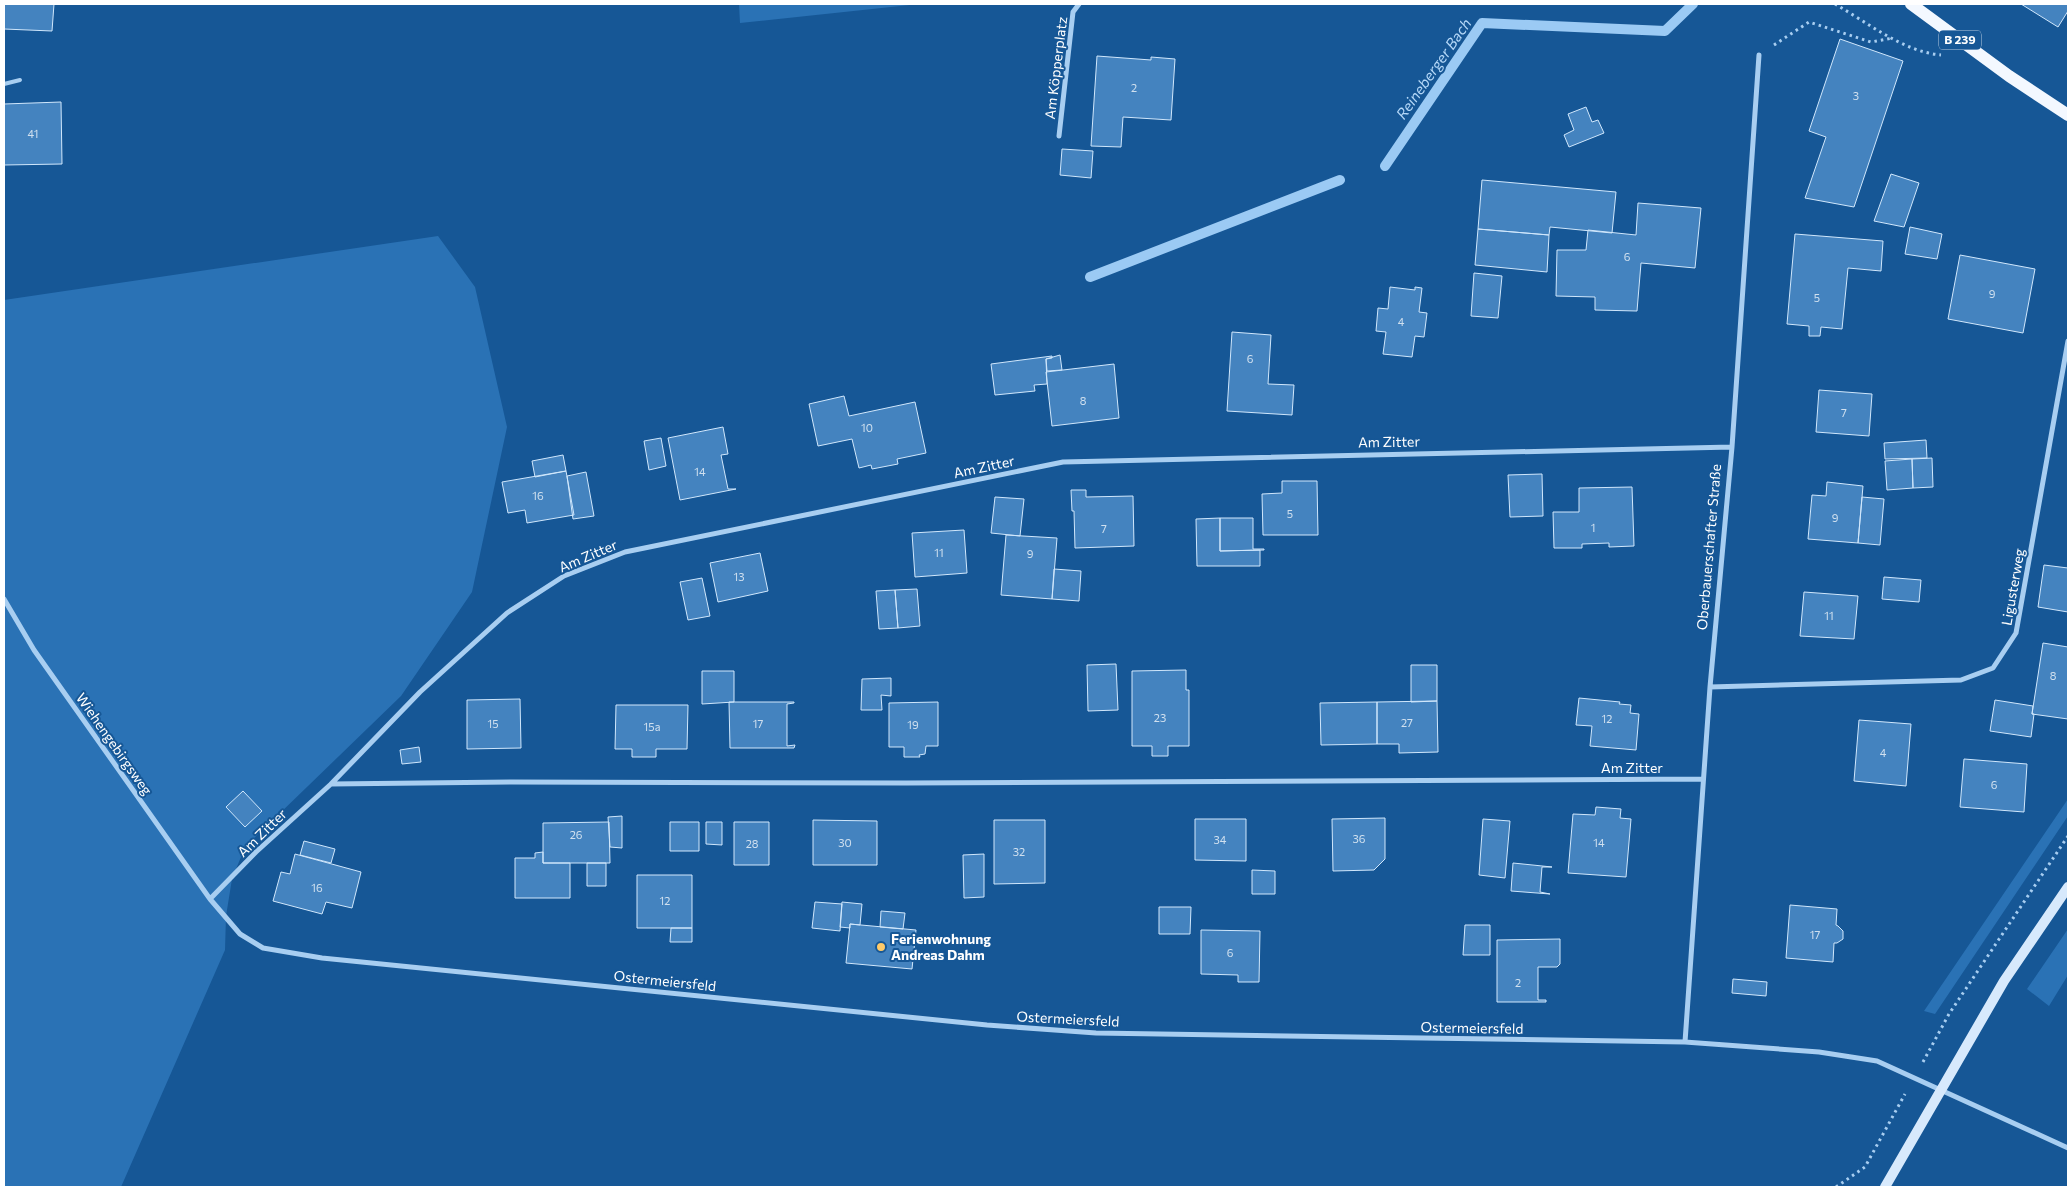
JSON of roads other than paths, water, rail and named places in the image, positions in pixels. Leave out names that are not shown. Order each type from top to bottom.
[{"type":"main road","name":"B 239","points":[[1911,4],[2009,76],[2068,115]]},
{"type":"main road","points":[[1885,1187],[2004,981],[2068,887]]},
{"type":"street","name":"Am Köpperplatz","points":[[1059,136],[1073,12],[1078,4]]},
{"type":"street","name":"Oberbauerschafter Straße","points":[[1685,1042],[1710,687],[1732,447],[1759,55]]},
{"type":"street","name":"Ligusterweg","points":[[1710,687],[1961,680],[1993,668],[2016,633],[2068,341]]},
{"type":"street","name":"Am Zitter","points":[[210,899],[256,852],[331,784],[420,692],[507,613],[564,576],[625,552],[1063,462],[1732,447]]},
{"type":"street","name":"Wiehengebirgsweg","points":[[4,599],[34,650],[210,899]]},
{"type":"street","name":"Am Zitter","points":[[331,784],[1703,780]]},
{"type":"street","name":"Ostermeiersfeld","points":[[210,899],[240,934],[263,948],[322,958],[987,1025],[1106,1033],[1685,1042],[1818,1052],[1877,1061],[1941,1089]]},
{"type":"street","points":[[1941,1089],[2068,1148]]},
{"type":"lane","points":[[4,84],[20,80]]},
{"type":"waterway","name":"Reineberger Bach","points":[[1385,166],[1482,23],[1665,31],[1693,4]]},
{"type":"waterway","name":"Reineberger Bach","points":[[1090,277],[1340,180]]},
{"type":"place","name":"Ferienwohnung Andreas Dahm","points":[[881,947]]}]
